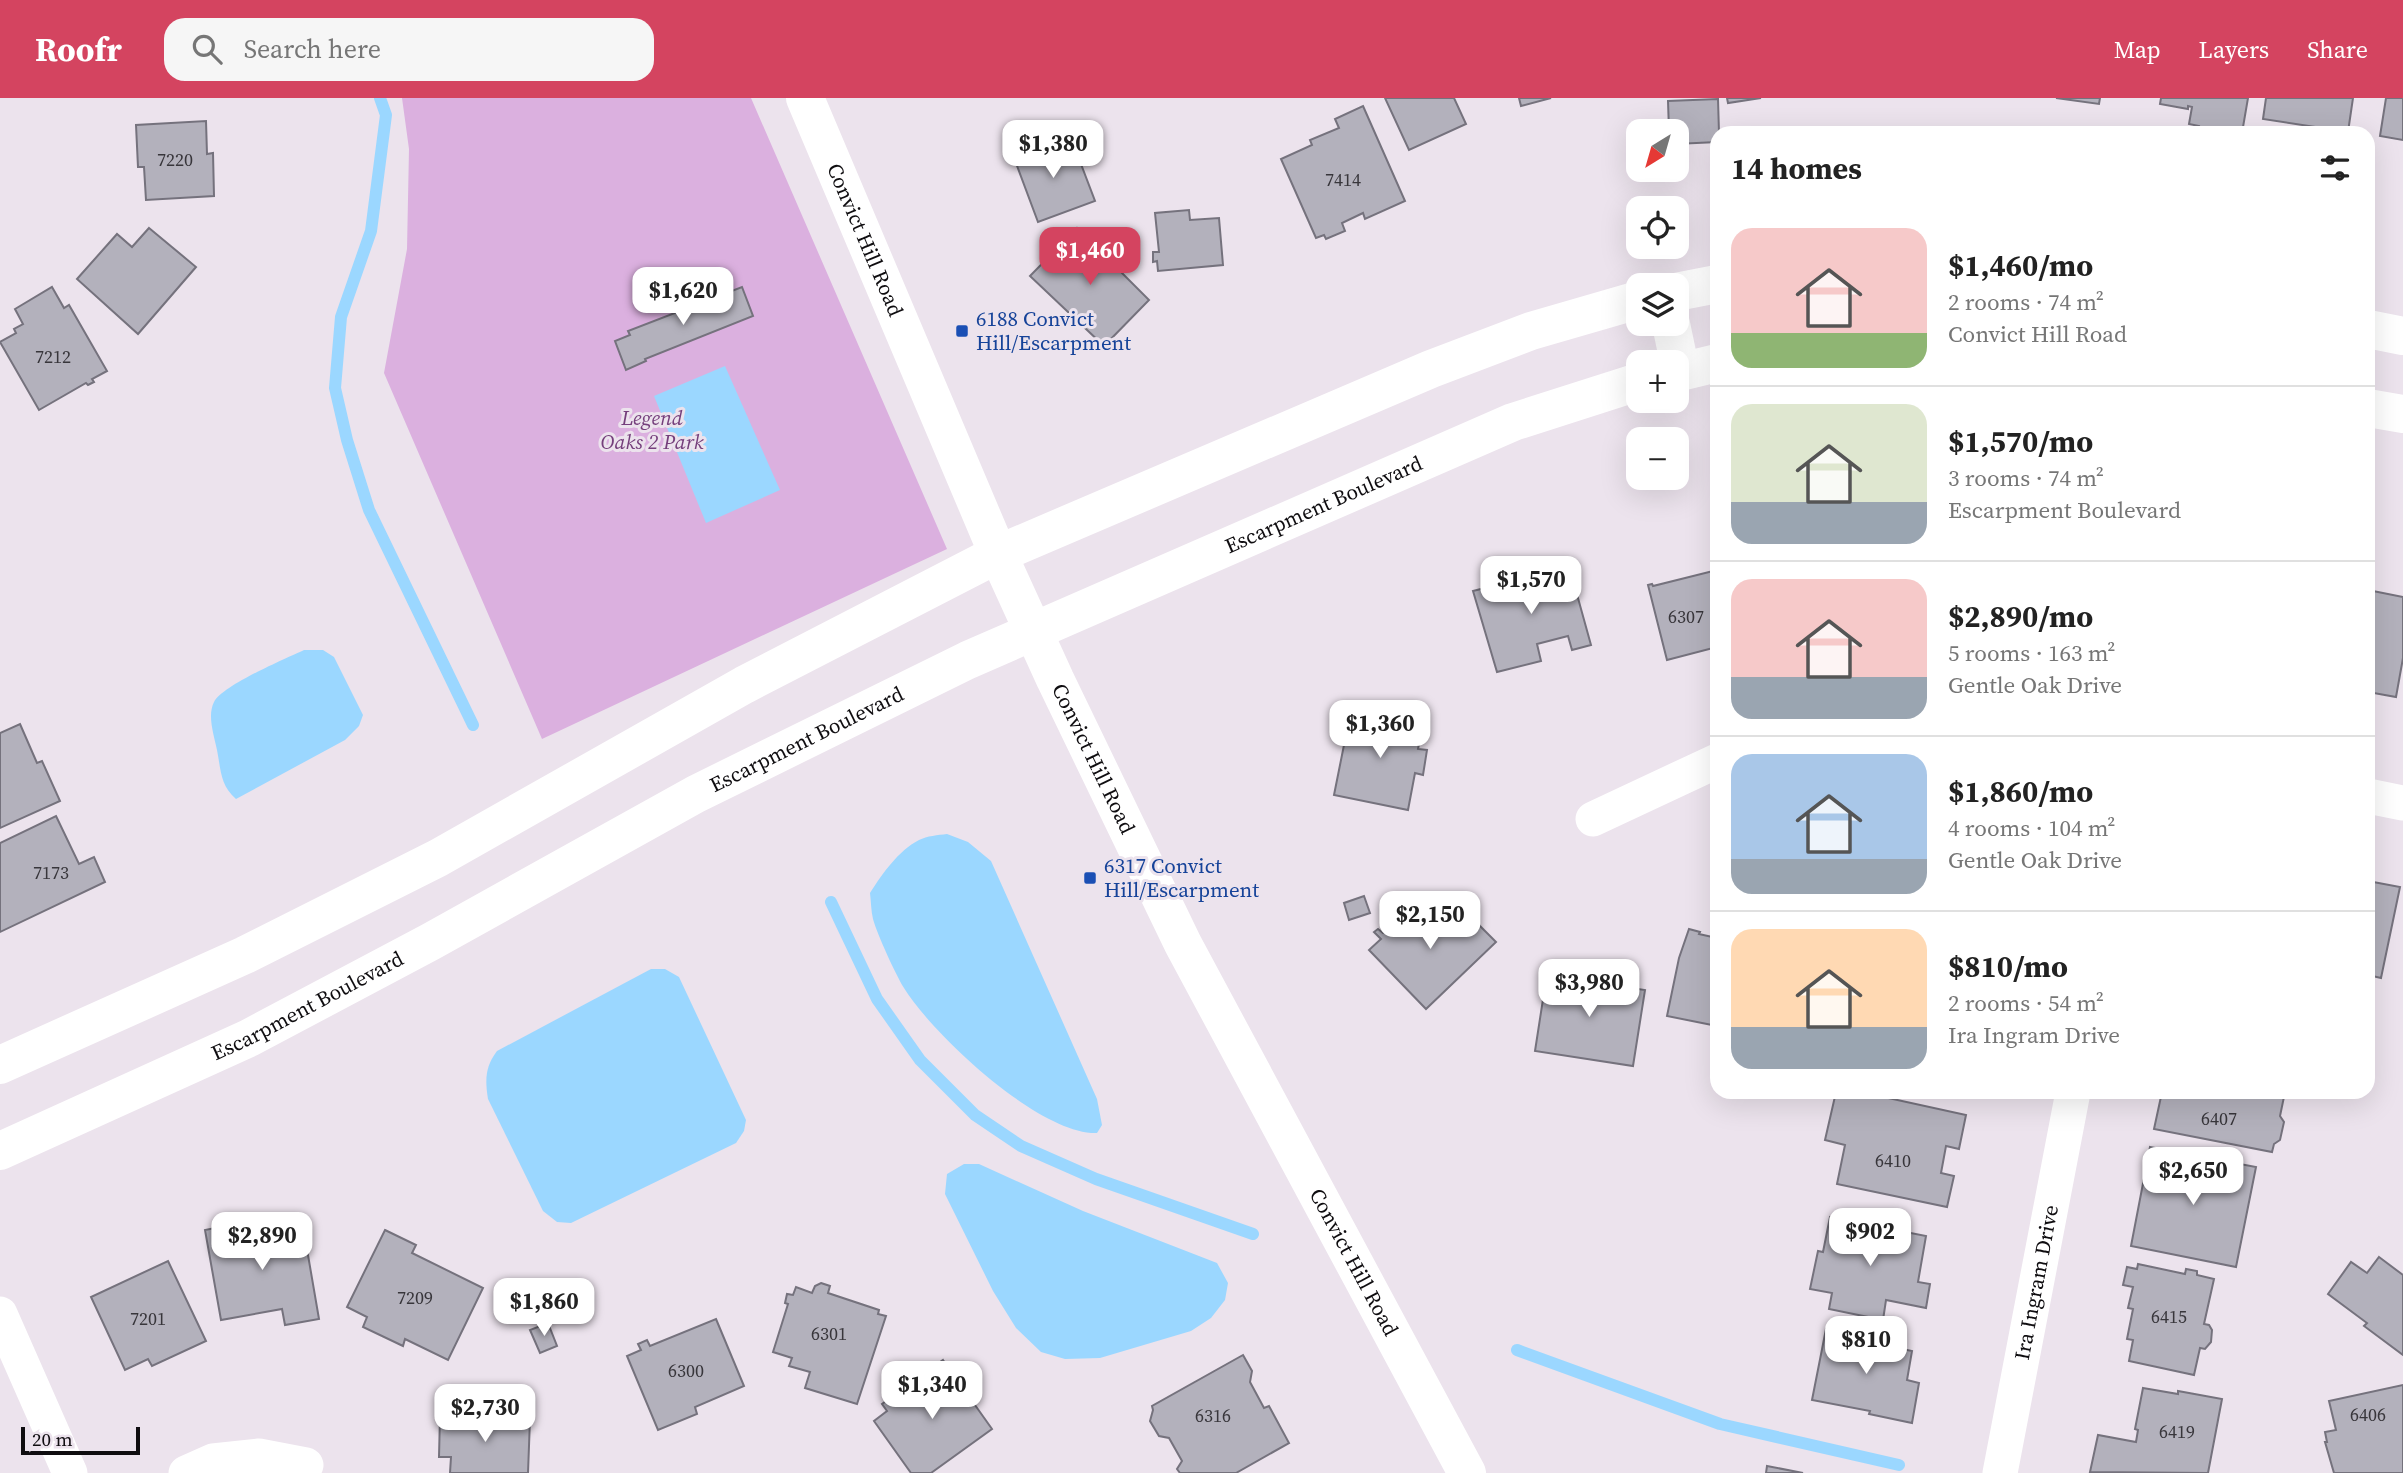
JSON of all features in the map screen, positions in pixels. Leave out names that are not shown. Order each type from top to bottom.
[{"type":"main road","name":"Convict Hill Road","points":[[805,98],[1033,633],[1183,944],[1467,1473]]},
{"type":"main road","points":[[1689,289],[1710,285]]},
{"type":"main road","points":[[0,1065],[245,955],[438,858],[744,685],[998,554],[1430,369],[1531,331],[1626,303]]},
{"type":"main road","points":[[2375,330],[2403,336]]},
{"type":"main road","points":[[1676,336],[1691,369]]},
{"type":"main road","name":"Escarpment Boulevard","points":[[0,1151],[249,1038],[430,942],[696,794],[968,660],[1513,422],[1626,386]]},
{"type":"main road","points":[[2375,409],[2403,414]]},
{"type":"street","points":[[1593,819],[1710,764]]},
{"type":"street","points":[[2375,797],[2403,803]]},
{"type":"street","name":"Ira Ingram Drive","points":[[2000,1473],[2072,1099]]},
{"type":"street","points":[[0,1314],[71,1473]]},
{"type":"street","points":[[186,1473],[213,1461],[259,1456],[306,1465]]},
{"type":"green space","name":"Legend Oaks 2 Park","points":[[402,98],[751,98],[947,549],[542,739],[384,373],[407,249],[409,149]]},
{"type":"water","points":[[725,366],[780,490],[706,523],[654,396]]},
{"type":"water","points":[[304,650],[323,650],[334,657],[363,715],[359,726],[345,740],[236,799],[224,783],[221,771],[211,719],[214,702],[241,680]]},
{"type":"water","points":[[947,834],[968,842],[991,861],[1097,1099],[1102,1125],[1097,1133],[1074,1129],[1047,1118],[990,1079],[938,1031],[918,1008],[896,974],[875,926],[870,893],[904,850],[919,840]]},
{"type":"water","points":[[651,969],[665,969],[679,977],[746,1120],[744,1131],[736,1143],[571,1223],[557,1222],[543,1211],[488,1099],[488,1068],[497,1051]]},
{"type":"water","points":[[964,1164],[979,1164],[1083,1211],[1217,1263],[1228,1283],[1225,1300],[1211,1318],[1191,1331],[1100,1358],[1065,1359],[1041,1352],[1016,1328],[993,1291],[945,1194],[947,1174]]},
{"type":"building","points":[[1385,98],[1454,98],[1466,124],[1409,150]]},
{"type":"building","points":[[1519,98],[1551,98],[1521,106]]},
{"type":"building","points":[[1727,98],[1761,98],[1728,103]]},
{"type":"building","points":[[2056,98],[2100,98],[2099,104]]},
{"type":"building","points":[[2161,98],[2248,98],[2243,126],[2189,124],[2192,107],[2188,106],[2188,109],[2160,104]]},
{"type":"building","points":[[2266,98],[2353,98],[2349,126],[2309,126],[2263,119]]},
{"type":"building","points":[[2386,98],[2403,98],[2403,140],[2380,136]]},
{"type":"building","points":[[1718,99],[1719,126],[1710,126],[1710,142],[1689,143],[1689,119],[1669,119],[1668,101]]},
{"type":"building","points":[[1363,106],[1405,201],[1365,219],[1363,213],[1342,223],[1345,231],[1326,239],[1324,235],[1316,238],[1281,159],[1312,145],[1310,140],[1339,128],[1335,119]]},
{"type":"building","points":[[206,121],[207,154],[213,153],[214,196],[146,200],[144,167],[138,167],[136,125]]},
{"type":"building","points":[[1036,141],[1037,146],[1059,142],[1065,155],[1076,151],[1095,201],[1038,222],[1013,155],[1028,150],[1026,145]]},
{"type":"building","points":[[1189,210],[1190,220],[1219,218],[1223,265],[1158,271],[1157,261],[1153,262],[1153,252],[1159,252],[1155,213]]},
{"type":"building","points":[[149,228],[196,267],[138,334],[77,279],[117,234],[132,247]]},
{"type":"building","points":[[1077,228],[1149,300],[1104,346],[1030,276]]},
{"type":"building","points":[[52,287],[64,308],[69,305],[107,371],[92,379],[94,382],[88,385],[86,383],[39,410],[0,342],[16,333],[14,329],[23,324],[15,309]]},
{"type":"building","points":[[742,287],[753,316],[645,359],[646,361],[626,370],[615,341],[630,335],[628,331]]},
{"type":"building","points":[[1568,562],[1591,645],[1572,650],[1568,636],[1537,644],[1541,661],[1497,672],[1473,591],[1512,581],[1515,577],[1562,567],[1562,563]]},
{"type":"building","points":[[1710,572],[1710,649],[1667,660],[1648,585]]},
{"type":"building","points":[[2375,591],[2403,597],[2403,658],[2396,697],[2375,693]]},
{"type":"building","points":[[1351,710],[1423,724],[1418,749],[1427,750],[1423,775],[1415,773],[1408,810],[1334,795]]},
{"type":"building","points":[[20,724],[37,763],[42,761],[60,801],[0,828],[0,733]]},
{"type":"building","points":[[56,816],[79,864],[94,857],[105,882],[0,932],[0,843]]},
{"type":"building","points":[[2375,882],[2400,887],[2381,978],[2375,977]]},
{"type":"building","points":[[1364,896],[1370,913],[1349,920],[1344,903]]},
{"type":"building","points":[[1421,897],[1443,920],[1445,918],[1455,928],[1469,915],[1496,942],[1426,1009],[1369,950],[1381,939],[1374,932],[1378,929],[1383,933]]},
{"type":"building","points":[[1689,929],[1710,936],[1710,1025],[1667,1016],[1679,958]]},
{"type":"building","points":[[1548,967],[1586,972],[1585,981],[1645,990],[1633,1066],[1535,1051]]},
{"type":"building","points":[[1834,1099],[1893,1099],[1966,1115],[1959,1149],[1946,1146],[1941,1173],[1954,1176],[1947,1207],[1837,1184],[1845,1145],[1825,1140]]},
{"type":"building","points":[[2160,1099],[2284,1099],[2280,1116],[2284,1122],[2280,1140],[2274,1144],[2272,1152],[2154,1129]]},
{"type":"building","points":[[2150,1147],[2256,1167],[2236,1267],[2131,1246]]},
{"type":"building","points":[[1830,1217],[1926,1236],[1918,1282],[1930,1284],[1926,1308],[1886,1300],[1883,1320],[1829,1309],[1832,1293],[1810,1289],[1818,1251],[1823,1252]]},
{"type":"building","points":[[260,1219],[263,1233],[303,1226],[319,1319],[285,1325],[282,1309],[221,1320],[205,1230]]},
{"type":"building","points":[[385,1230],[416,1245],[412,1253],[483,1288],[448,1360],[405,1339],[403,1346],[363,1327],[367,1317],[347,1307]]},
{"type":"building","points":[[2379,1257],[2403,1275],[2403,1355],[2364,1326],[2367,1323],[2328,1294],[2351,1262],[2367,1273]]},
{"type":"building","points":[[168,1261],[206,1341],[152,1366],[148,1359],[125,1370],[91,1297]]},
{"type":"building","points":[[2138,1264],[2185,1274],[2186,1269],[2197,1271],[2197,1275],[2214,1279],[2204,1324],[2209,1325],[2212,1330],[2211,1342],[2205,1349],[2200,1348],[2194,1375],[2129,1361],[2133,1340],[2127,1339],[2133,1309],[2128,1308],[2133,1287],[2123,1285],[2127,1267],[2137,1269]]},
{"type":"building","points":[[821,1283],[830,1286],[828,1293],[879,1310],[878,1314],[886,1316],[857,1404],[805,1388],[810,1372],[789,1366],[792,1358],[773,1352],[788,1304],[785,1303],[787,1294],[793,1295],[796,1287],[812,1293],[815,1286]]},
{"type":"building","points":[[716,1319],[744,1386],[695,1407],[697,1414],[658,1430],[627,1356],[641,1350],[638,1344],[647,1340],[650,1346]]},
{"type":"building","points":[[548,1323],[557,1346],[540,1353],[530,1330]]},
{"type":"building","points":[[1826,1329],[1884,1339],[1883,1345],[1912,1351],[1907,1380],[1919,1383],[1912,1423],[1869,1414],[1870,1411],[1812,1400]]},
{"type":"building","points":[[1243,1355],[1252,1371],[1250,1382],[1264,1408],[1269,1406],[1289,1443],[1236,1473],[1180,1473],[1177,1469],[1182,1461],[1169,1438],[1159,1436],[1150,1421],[1152,1406]]},
{"type":"building","points":[[943,1360],[992,1429],[931,1473],[911,1473],[874,1421],[887,1411],[882,1404]]},
{"type":"building","points":[[2403,1385],[2403,1473],[2334,1473],[2325,1442],[2325,1432],[2336,1430],[2329,1401]]},
{"type":"building","points":[[2143,1388],[2222,1399],[2208,1473],[2090,1472],[2098,1435],[2136,1442],[2138,1430],[2135,1429]]},
{"type":"building","points":[[440,1416],[530,1419],[528,1473],[450,1473],[451,1457],[439,1457]]},
{"type":"building","points":[[1767,1466],[1803,1473],[1766,1473]]},
{"type":"waterway","points":[[380,98],[386,115],[371,231],[341,317],[335,388],[347,440],[369,510],[473,725]]},
{"type":"waterway","points":[[831,902],[877,999],[920,1060],[975,1115],[1021,1146],[1096,1179],[1253,1234]]},
{"type":"waterway","points":[[1517,1350],[1720,1424],[1899,1465]]},
{"type":"place","name":"6188 Convict Hill/Escarpment","points":[[962,331]]},
{"type":"place","name":"6317 Convict Hill/Escarpment","points":[[1090,878]]}]
